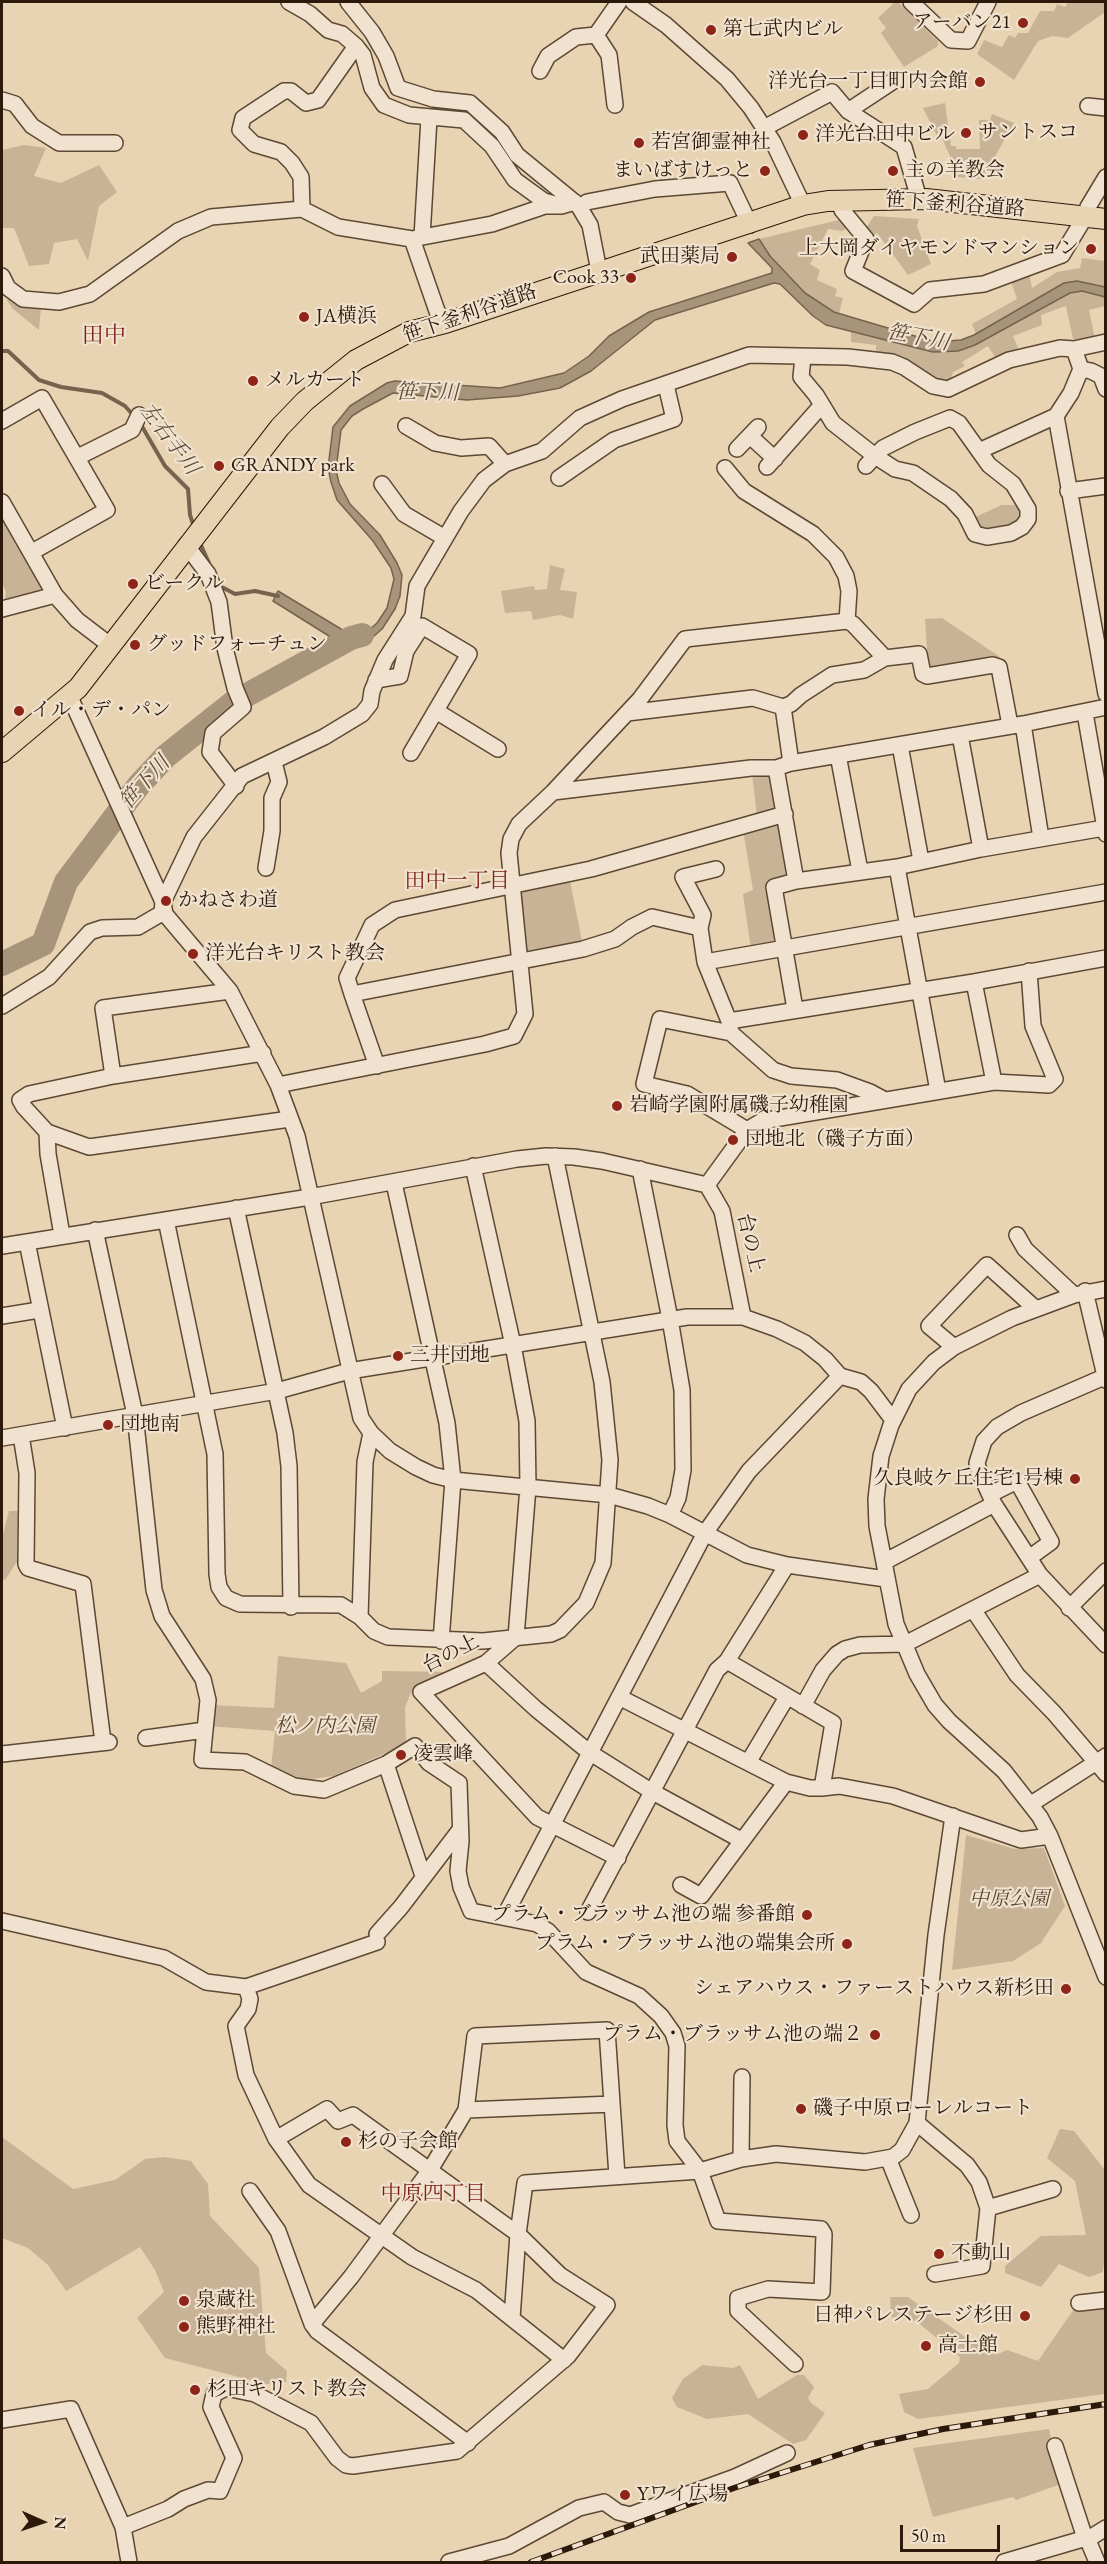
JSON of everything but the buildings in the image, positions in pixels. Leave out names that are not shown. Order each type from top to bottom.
[{"type":"main road","name":"笹下釜利谷道路","points":[[2,752],[69,695],[111,646],[187,544],[280,427],[314,394],[356,360],[409,332],[445,323],[750,225],[803,205],[838,200],[920,199],[1106,219]]},
{"type":"street","points":[[289,2],[310,14],[328,30],[342,34],[356,46],[363,55],[372,88],[384,105],[409,115],[464,120],[492,146],[514,180],[544,201],[574,204]]},
{"type":"street","points":[[348,2],[372,32],[386,56],[398,88],[433,99],[470,103],[502,132],[517,154],[574,204],[590,225],[599,272]]},
{"type":"street","points":[[540,71],[548,56],[576,37],[596,35],[619,2]]},
{"type":"street","points":[[633,2],[666,25],[727,79],[773,142],[803,205]]},
{"type":"street","points":[[910,2],[946,45],[968,41],[988,2]]},
{"type":"street","points":[[596,35],[609,55],[615,105]]},
{"type":"street","points":[[254,144],[240,130],[243,118],[284,91],[291,92],[306,103],[318,100],[356,46]]},
{"type":"street","points":[[848,111],[895,80]]},
{"type":"street","points":[[764,128],[832,92],[848,111],[904,147],[920,199]]},
{"type":"street","points":[[2,100],[15,104],[32,126],[59,143],[115,143]]},
{"type":"street","points":[[1088,106],[1106,108]]},
{"type":"street","points":[[429,118],[417,238],[437,311],[445,323]]},
{"type":"street","points":[[230,133],[239,141],[281,152],[292,163],[301,177],[302,209]]},
{"type":"street","points":[[838,200],[842,210],[866,239],[853,271],[914,304],[930,290],[984,284],[1062,255],[1106,177]]},
{"type":"street","points":[[2,276],[8,288],[23,299],[59,302],[90,294],[178,231],[211,217],[302,209],[338,226],[417,238],[492,224],[545,206],[574,204],[655,189],[730,183],[750,225]]},
{"type":"street","points":[[2,1006],[49,976],[90,932],[102,928],[138,927],[162,913],[163,902],[194,837],[242,776],[324,737],[362,714],[370,704],[376,680],[386,660],[413,616],[417,585],[461,511],[484,480],[505,464],[542,451],[580,418],[622,399],[749,356],[857,357],[892,362],[933,386],[948,389],[1009,360],[1060,348],[1074,349],[1106,342]]},
{"type":"street","points":[[979,451],[1056,417],[1071,393],[1081,369],[1074,349]]},
{"type":"street","points":[[802,357],[801,377],[816,395],[832,423],[870,461],[913,473],[951,499],[965,514],[975,534],[987,537],[1011,533],[1022,527],[1028,519],[1028,509],[1013,484],[988,465],[959,423],[950,418],[883,448],[870,461]]},
{"type":"street","points":[[1081,369],[1101,376],[1106,389]]},
{"type":"street","points":[[560,478],[614,440],[674,419],[666,385]]},
{"type":"street","points":[[2,421],[42,398],[107,510],[32,552]]},
{"type":"street","points":[[737,449],[754,432],[771,463],[821,406]]},
{"type":"street","points":[[1056,417],[1106,694]]},
{"type":"street","points":[[78,458],[132,430],[136,421]]},
{"type":"street","points":[[406,426],[435,443],[461,448],[489,446],[505,464]]},
{"type":"street","points":[[725,468],[744,491],[813,534],[836,557],[846,576],[849,591],[847,621]]},
{"type":"street","points":[[382,484],[404,514],[445,538]]},
{"type":"street","points":[[1068,491],[1106,486]]},
{"type":"street","points":[[2,503],[55,595],[77,620],[111,646]]},
{"type":"street","points":[[187,544],[208,574],[219,602],[225,648],[235,688],[243,707],[213,733],[210,752],[236,786]]},
{"type":"street","points":[[2,609],[55,595]]},
{"type":"street","points":[[278,1085],[514,1036],[525,1014],[509,853],[512,839],[519,824],[553,792],[627,713],[685,639],[847,621],[853,624],[885,658]]},
{"type":"street","points":[[376,680],[400,676],[406,651],[422,626],[470,654],[411,753]]},
{"type":"street","points":[[627,713],[753,698],[783,707],[791,704],[832,675],[864,670],[885,658],[919,654],[923,674],[927,676],[993,665],[999,667],[1016,724],[1041,838]]},
{"type":"street","points":[[69,695],[163,902],[165,914],[230,991],[278,1085],[297,1136],[361,1418],[371,1433],[390,1451],[416,1467],[453,1480],[609,1495],[670,1515],[747,1555],[787,1565],[886,1579]]},
{"type":"street","points":[[783,707],[791,763]]},
{"type":"street","points":[[553,792],[751,768],[776,768],[791,763],[1085,713],[1106,707]]},
{"type":"street","points":[[436,711],[498,749]]},
{"type":"street","points":[[795,1009],[774,887],[796,881],[897,867],[1041,838],[1105,831],[1101,774],[1085,713]]},
{"type":"street","points":[[960,735],[981,849]]},
{"type":"street","points":[[900,745],[921,861]]},
{"type":"street","points":[[838,756],[860,871]]},
{"type":"street","points":[[266,868],[272,831],[272,798],[279,782],[274,762]]},
{"type":"street","points":[[776,768],[796,881]]},
{"type":"street","points":[[377,1066],[347,978],[372,926],[383,916],[395,910],[622,861],[785,814]]},
{"type":"street","points":[[897,867],[938,1091]]},
{"type":"street","points":[[717,869],[683,877],[703,915],[700,928],[705,962],[730,1027],[773,1070],[791,1076],[837,1080],[883,1099]]},
{"type":"street","points":[[705,962],[1106,892]]},
{"type":"street","points":[[352,994],[521,963],[583,949],[615,939],[652,917],[700,928]]},
{"type":"street","points":[[747,1130],[687,1094],[644,1084],[660,1019],[730,1027],[795,1009],[974,982],[1106,958]]},
{"type":"street","points":[[2,1246],[394,1183],[517,1158],[555,1156],[602,1161],[707,1185],[747,1130],[762,1121],[994,1082],[1049,1085],[1055,1079],[1033,1026],[1029,971]]},
{"type":"street","points":[[974,982],[994,1082]]},
{"type":"street","points":[[113,1076],[103,1008],[230,991]]},
{"type":"street","points":[[263,1053],[113,1076],[24,1096],[21,1100],[24,1107],[47,1132],[89,1147],[290,1119]]},
{"type":"street","points":[[47,1132],[48,1154],[62,1235]]},
{"type":"street","points":[[166,1220],[215,1455],[219,1587],[226,1598],[240,1604],[341,1605],[360,1617],[374,1631],[388,1637],[483,1641],[551,1634],[560,1630],[586,1603],[603,1563],[609,1495],[608,1432],[602,1382],[555,1156]]},
{"type":"street","points":[[473,1167],[513,1345],[527,1421],[528,1487],[516,1637]]},
{"type":"street","points":[[639,1169],[682,1390],[683,1470],[678,1498],[670,1515]]},
{"type":"street","points":[[394,1183],[447,1423],[453,1480],[441,1641]]},
{"type":"street","name":"台の上","points":[[707,1185],[722,1211],[743,1317]]},
{"type":"street","points":[[236,1208],[277,1391],[290,1466],[291,1606]]},
{"type":"street","points":[[95,1230],[135,1415],[154,1590],[162,1616],[203,1679],[208,1700],[202,1760],[244,1762],[294,1786],[324,1790],[386,1764],[415,1746],[429,1763],[459,1783],[458,1871],[461,1887],[472,1915],[504,1917],[537,1924],[586,1972],[639,1996],[661,2016],[673,2033],[676,2046],[675,2125],[677,2140],[700,2171],[718,2221],[821,2229],[824,2234],[822,2292],[768,2289],[738,2298],[738,2311],[795,2364]]},
{"type":"street","points":[[1017,1235],[1025,1249],[1079,1293],[1105,1379],[1021,1413],[997,1427],[984,1442],[977,1463],[993,1499],[1040,1575],[1106,1645]]},
{"type":"street","points":[[27,1242],[39,1310],[65,1428]]},
{"type":"street","points":[[954,1347],[929,1326],[987,1265],[1036,1309]]},
{"type":"street","points":[[1106,1288],[1079,1293],[991,1327],[954,1347],[934,1362],[909,1389],[893,1420],[882,1449],[876,1483],[877,1527],[886,1579],[896,1624],[917,1674],[935,1705],[949,1721],[1004,1771],[1031,1804],[1050,1836],[1106,1977]]},
{"type":"street","points":[[2,1316],[39,1310]]},
{"type":"street","points":[[2,1438],[277,1391],[349,1371],[670,1319],[722,1315],[743,1317],[777,1329],[805,1343],[825,1359],[840,1376],[861,1382],[871,1391],[893,1420]]},
{"type":"street","points":[[504,1917],[705,1533],[749,1471],[840,1376]]},
{"type":"street","points":[[360,1617],[366,1462],[371,1433]]},
{"type":"street","points":[[2,1754],[106,1742],[83,1584],[28,1568],[26,1564],[27,1473],[21,1435]]},
{"type":"street","points":[[884,1562],[993,1499],[1017,1481],[1052,1542],[1029,1558]]},
{"type":"street","points":[[588,1912],[717,1670],[727,1661],[787,1565]]},
{"type":"street","points":[[1069,1608],[1106,1571]]},
{"type":"street","points":[[803,1706],[823,1670],[845,1649],[860,1645],[905,1644],[974,1611],[1040,1575]]},
{"type":"street","points":[[974,1611],[1017,1675],[1103,1763],[1031,1804]]},
{"type":"street","name":"台の上","points":[[516,1637],[486,1663],[421,1692],[537,1817],[551,1826]]},
{"type":"street","points":[[727,1661],[833,1723],[822,1788]]},
{"type":"street","points":[[486,1663],[536,1709],[589,1752],[651,1791],[741,1840]]},
{"type":"street","points":[[619,1697],[749,1761],[786,1782],[810,1788],[839,1786],[892,1796],[1021,1840],[1050,1836]]},
{"type":"street","points":[[749,1761],[787,1697]]},
{"type":"street","points":[[146,1737],[205,1730]]},
{"type":"street","points":[[386,1764],[423,1876]]},
{"type":"street","points":[[681,1885],[701,1896],[786,1782]]},
{"type":"street","points":[[512,2318],[518,2234],[525,2183],[700,2171],[741,2159],[776,2154],[865,2162],[888,2158],[902,2150],[917,2123],[936,1935],[953,1816]]},
{"type":"street","points":[[551,1826],[618,1858]]},
{"type":"street","points":[[2,1921],[164,1958],[206,1982],[246,1987],[377,1938],[459,1831]]},
{"type":"street","points":[[246,1987],[250,1999],[248,2009],[236,2026],[246,2075],[276,2139],[309,2185],[412,2257],[476,2290],[564,2360]]},
{"type":"street","points":[[312,2325],[351,2277],[430,2170],[466,2110],[475,2036],[607,2030],[617,2176]]},
{"type":"street","points":[[741,2159],[742,2077]]},
{"type":"street","points":[[466,2110],[612,2104]]},
{"type":"street","points":[[123,2527],[208,2490],[220,2491],[234,2458],[211,2407],[214,2394],[226,2388],[255,2394],[311,2423],[337,2458],[346,2465],[353,2466],[457,2451],[564,2360],[607,2305],[560,2275],[518,2234],[353,2115],[338,2121],[327,2109],[276,2139]]},
{"type":"street","points":[[917,2123],[967,2165],[979,2182],[988,2208],[982,2266],[935,2274]]},
{"type":"street","points":[[888,2158],[911,2215]]},
{"type":"street","points":[[988,2208],[1053,2189]]},
{"type":"street","points":[[250,2191],[278,2231],[312,2325],[317,2331],[468,2444]]},
{"type":"street","points":[[1079,2303],[1106,2300]]},
{"type":"street","points":[[2,2420],[72,2409],[123,2527],[129,2562]]},
{"type":"street","points":[[1055,2445],[1083,2532],[1088,2538],[1097,2562]]},
{"type":"street","points":[[448,2562],[509,2546],[579,2508],[604,2502],[618,2512],[630,2515],[735,2477],[787,2453]]},
{"type":"street","points":[[1004,2562],[1088,2538],[1106,2528]]},
{"type":"green space","points":[[895,2],[898,2],[938,41],[938,46],[904,67],[881,33],[886,28],[878,18]]},
{"type":"green space","points":[[1068,2],[1105,2],[1105,12],[1068,38],[1052,36],[1038,41],[1014,80],[977,54],[984,40],[1002,47],[1009,35],[1015,38],[1018,33],[1028,33],[1040,11],[1054,11],[1057,4],[1065,7]]},
{"type":"green space","points":[[945,103],[951,146],[956,146],[956,149],[980,149],[979,120],[990,120],[992,114],[1014,123],[982,179],[957,177],[955,163],[942,138],[938,138],[923,108]]},
{"type":"green space","points":[[24,145],[46,148],[34,176],[61,183],[99,165],[117,192],[99,206],[88,261],[77,239],[54,243],[49,264],[29,266],[14,228],[2,228],[2,150]]},
{"type":"green space","points":[[874,216],[919,219],[917,226],[931,264],[908,275],[877,233],[872,237],[866,228]]},
{"type":"green space","points":[[843,219],[849,225],[843,231],[828,229],[810,264],[820,270],[817,280],[837,289],[835,296],[843,298],[839,314],[805,293],[770,256],[759,239]]},
{"type":"green space","points":[[1082,258],[1105,261],[1105,287],[1077,281],[1064,283],[976,334],[972,324],[1017,299],[1010,278],[1029,271],[1032,288],[1057,272],[1080,268]]},
{"type":"green space","points":[[1082,291],[1105,297],[1105,306],[1089,310],[1095,339],[1073,339],[1066,306],[1041,315],[1042,325],[1013,336],[1019,350],[996,359],[988,346],[962,362],[965,366],[953,372],[949,383],[936,382],[876,355],[876,345],[851,342],[851,332],[877,338],[975,345],[1070,293]]},
{"type":"green space","points":[[11,294],[41,307],[39,330],[13,309],[7,300]]},
{"type":"green space","points":[[1002,505],[1017,505],[1022,514],[1016,525],[980,532],[975,517]]},
{"type":"green space","points":[[2,515],[44,589],[42,594],[10,603],[5,599],[6,592],[2,582]]},
{"type":"green space","points":[[550,565],[565,569],[560,590],[577,592],[573,619],[560,615],[533,620],[531,611],[505,613],[501,591],[534,586],[535,590],[547,589]]},
{"type":"green space","points":[[942,618],[1000,657],[932,669],[928,665],[925,619]]},
{"type":"green space","points":[[772,773],[777,812],[757,816],[752,774]]},
{"type":"green space","points":[[778,821],[789,877],[768,881],[778,945],[751,950],[743,894],[753,890],[743,830]]},
{"type":"green space","points":[[570,881],[582,941],[525,951],[519,890]]},
{"type":"green space","points":[[9,1511],[23,1511],[24,1558],[15,1564],[6,1579],[2,1580],[2,1538]]},
{"type":"green space","name":"松ノ内公園","points":[[278,1656],[346,1663],[361,1693],[382,1681],[382,1671],[451,1672],[414,1686],[405,1707],[406,1744],[334,1776],[305,1780],[271,1768],[275,1731],[208,1726],[211,1705],[274,1708]]},
{"type":"green space","name":"中原公園","points":[[966,1835],[1015,1849],[1044,1848],[1065,1906],[1041,1943],[1013,1961],[952,1970]]},
{"type":"green space","points":[[1060,2129],[1074,2131],[1105,2170],[1103,2272],[1089,2277],[1059,2264],[1041,2287],[1005,2273],[1005,2266],[1041,2236],[1086,2235],[1075,2181],[1047,2158]]},
{"type":"green space","points":[[2,2137],[73,2189],[115,2180],[145,2159],[164,2157],[191,2161],[208,2184],[210,2216],[259,2268],[266,2353],[287,2371],[286,2382],[266,2384],[165,2358],[137,2318],[164,2292],[155,2270],[140,2247],[66,2291],[48,2265],[28,2248],[2,2238]]},
{"type":"green space","points":[[890,2297],[908,2297],[964,2336],[998,2354],[1007,2350],[1038,2361],[1076,2306],[1105,2306],[1105,2394],[918,2419],[904,2412],[899,2394],[928,2389],[959,2363],[960,2357],[916,2321],[891,2317]]},
{"type":"green space","points":[[702,2365],[733,2368],[740,2365],[758,2399],[797,2375],[804,2375],[814,2387],[808,2398],[825,2413],[806,2440],[793,2444],[748,2414],[707,2419],[677,2407],[672,2398],[683,2379]]},
{"type":"green space","points":[[1049,2429],[1061,2484],[1016,2500],[1013,2497],[933,2517],[913,2448]]},
{"type":"water","points":[[759,239],[770,256],[805,293],[834,312],[935,342],[961,340],[974,335],[1064,283],[1077,281],[1105,287],[1105,297],[1082,291],[1070,293],[975,345],[958,351],[933,352],[826,325],[813,316],[780,284],[774,283],[655,320],[591,371],[560,388],[518,396],[467,400],[393,393],[352,416],[341,430],[336,470],[339,483],[350,504],[380,535],[397,563],[402,575],[400,596],[395,609],[382,629],[374,636],[337,652],[332,646],[337,641],[273,601],[278,591],[351,635],[369,630],[387,608],[394,579],[391,568],[373,541],[337,500],[328,468],[333,427],[350,406],[387,383],[395,381],[500,388],[564,373],[589,356],[609,336],[649,312],[772,273],[772,268],[748,243]]},
{"type":"waterway","name":"左右手川","points":[[2,351],[8,351],[39,380],[61,387],[102,393],[125,406],[133,415]]},
{"type":"waterway","name":"左右手川","points":[[140,423],[165,466],[188,489],[190,515],[194,527]]},
{"type":"waterway","name":"左右手川","points":[[200,543],[209,563]]},
{"type":"waterway","name":"左右手川","points":[[220,586],[235,594],[255,591],[278,596]]},
{"type":"waterway","name":"笹下川","points":[[2,964],[43,944],[66,882],[139,785],[166,756],[234,702],[351,638],[362,635]]},
{"type":"railway","points":[[531,2562],[734,2488],[869,2445],[943,2429],[1106,2404]]},
{"type":"place","name":"アーバン21","points":[[1023,23]]},
{"type":"place","name":"第七武内ビル","points":[[711,30]]},
{"type":"place","name":"洋光台一丁目町内会館","points":[[980,82]]},
{"type":"place","name":"サントスコ","points":[[966,133]]},
{"type":"place","name":"洋光台田中ビル","points":[[803,135]]},
{"type":"place","name":"若宮御霊神社","points":[[639,143]]},
{"type":"place","name":"まいばすけっと","points":[[765,171]]},
{"type":"place","name":"主の羊教会","points":[[893,171]]},
{"type":"place","name":"上大岡ダイヤモンドマンション","points":[[1091,249]]},
{"type":"place","name":"武田薬局","points":[[732,257]]},
{"type":"place","name":"Cook 33","points":[[631,278]]},
{"type":"place","name":"JA横浜","points":[[304,317]]},
{"type":"place","name":"メルカート","points":[[253,381]]},
{"type":"place","name":"GRANDY park","points":[[219,466]]},
{"type":"place","name":"ビークル","points":[[133,584]]},
{"type":"place","name":"グッドフォーチュン","points":[[135,645]]},
{"type":"place","name":"イル・デ・パン","points":[[19,711]]},
{"type":"place","name":"かねさわ道","points":[[166,901]]},
{"type":"place","name":"洋光台キリスト教会","points":[[193,954]]},
{"type":"place","name":"岩崎学園附属磯子幼稚園","points":[[617,1106]]},
{"type":"place","name":"団地北（磯子方面）","points":[[733,1140]]},
{"type":"place","name":"三井団地","points":[[398,1356]]},
{"type":"place","name":"団地南","points":[[108,1425]]},
{"type":"place","name":"久良岐ケ丘住宅1号棟","points":[[1075,1479]]},
{"type":"place","name":"凌雲峰","points":[[401,1755]]},
{"type":"place","name":"プラム・ブラッサム池の端 参番館","points":[[807,1915]]},
{"type":"place","name":"プラム・ブラッサム池の端集会所","points":[[847,1944]]},
{"type":"place","name":"シェアハウス・ファーストハウス新杉田","points":[[1066,1989]]},
{"type":"place","name":"プラム・ブラッサム池の端２","points":[[875,2035]]},
{"type":"place","name":"磯子中原ローレルコート","points":[[801,2109]]},
{"type":"place","name":"杉の子会館","points":[[346,2142]]},
{"type":"place","name":"不動山","points":[[939,2254]]},
{"type":"place","name":"泉蔵社","points":[[184,2301]]},
{"type":"place","name":"日神パレステージ杉田","points":[[1025,2316]]},
{"type":"place","name":"熊野神社","points":[[184,2327]]},
{"type":"place","name":"高士館","points":[[926,2346]]},
{"type":"place","name":"杉田キリスト教会","points":[[195,2390]]},
{"type":"place","name":"Yワイ広場","points":[[625,2495]]},
{"type":"district","name":"田中","points":[[104,336]]},
{"type":"district","name":"田中一丁目","points":[[457,881]]},
{"type":"district","name":"中原四丁目","points":[[433,2194]]}]
